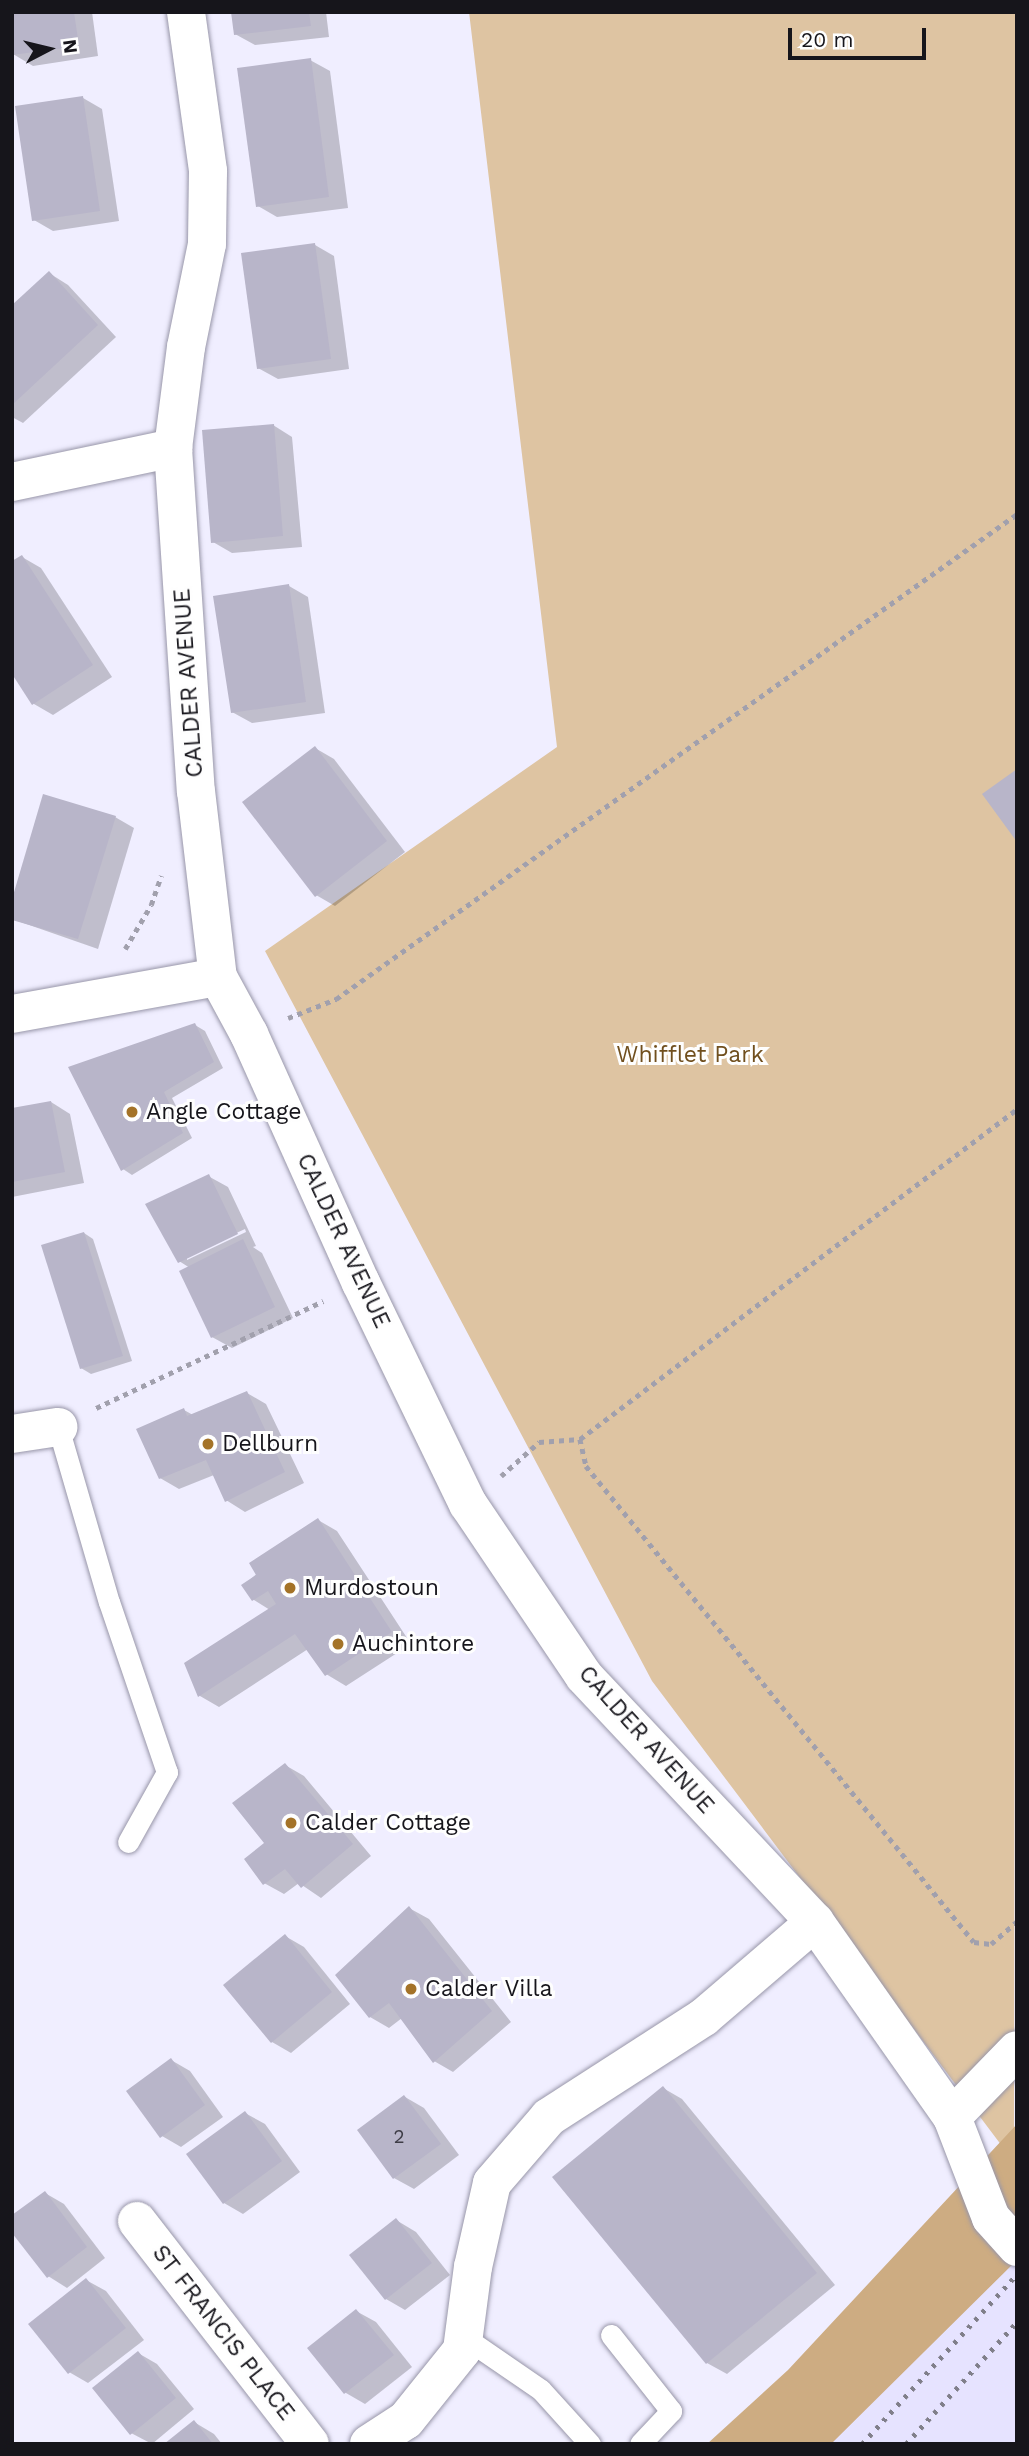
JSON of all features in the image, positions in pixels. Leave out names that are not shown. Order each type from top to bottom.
[{"type":"street","name":"CALDER AVENUE","points":[[186,12],[208,171],[206,244],[186,347],[173,448],[196,791],[218,977],[249,1034],[361,1283],[468,1504],[584,1676],[815,1922],[952,2117],[991,2218],[1017,2247]]},
{"type":"street","points":[[12,482],[173,448]]},
{"type":"street","points":[[12,1014],[218,977]]},
{"type":"street","points":[[12,1434],[58,1427]]},
{"type":"street","points":[[369,2444],[407,2420],[462,2350],[473,2267],[492,2183],[549,2117],[704,2017],[815,1922]]},
{"type":"street","points":[[952,2117],[1017,2050]]},
{"type":"street","name":"ST FRANCIS PLACE","points":[[137,2221],[310,2444]]},
{"type":"lane","points":[[58,1427],[108,1602],[167,1772],[128,1842]]},
{"type":"lane","points":[[611,2335],[671,2411],[639,2444]]},
{"type":"lane","points":[[464,2337],[541,2390],[590,2444]]},
{"type":"path","points":[[249,1034],[336,999],[1017,514]]},
{"type":"path","points":[[101,996],[107,974],[152,905],[163,868]]},
{"type":"path","points":[[468,1504],[540,1442],[580,1439],[1017,1109]]},
{"type":"path","points":[[58,1427],[361,1283]]},
{"type":"path","points":[[580,1439],[586,1466],[974,1942],[991,1944],[1017,1921]]},
{"type":"shaded area","points":[[1017,2124],[1017,2260],[831,2444],[707,2444],[788,2370]]},
{"type":"shaded area","points":[[1017,2172],[1017,2444],[791,2444]]},
{"type":"green space","name":"Whifflet Park","points":[[469,12],[1017,12],[1014,2162],[652,1681],[265,951],[557,747]]},
{"type":"building","points":[[12,12],[74,12],[79,46],[12,55]]},
{"type":"building","points":[[231,12],[309,12],[311,26],[234,35]]},
{"type":"building","points":[[311,58],[329,197],[256,207],[237,68]]},
{"type":"building","points":[[83,96],[100,211],[32,221],[15,106]]},
{"type":"building","points":[[315,243],[331,359],[257,369],[241,253]]},
{"type":"building","points":[[49,271],[98,325],[12,405],[12,305]]},
{"type":"building","points":[[274,424],[283,536],[211,543],[202,430]]},
{"type":"building","points":[[22,555],[93,665],[32,705],[12,674],[12,561]]},
{"type":"building","points":[[289,584],[306,702],[231,713],[213,596]]},
{"type":"building","points":[[315,746],[387,841],[315,897],[242,802]]},
{"type":"building","points":[[1017,769],[1017,842],[982,794]]},
{"type":"building","points":[[43,794],[116,816],[78,939],[12,920],[12,899]]},
{"type":"building","name":"Angle Cottage","points":[[195,1023],[214,1062],[164,1092],[183,1133],[121,1171],[68,1067]]},
{"type":"building","points":[[51,1101],[65,1172],[12,1182],[12,1108]]},
{"type":"building","points":[[209,1174],[238,1234],[178,1263],[145,1204]]},
{"type":"building","points":[[84,1232],[123,1356],[80,1369],[41,1245]]},
{"type":"building","points":[[243,1239],[275,1307],[211,1338],[179,1271]]},
{"type":"building","name":"Dellburn","points":[[247,1391],[285,1472],[225,1502],[206,1460],[159,1479],[136,1429],[184,1408],[187,1416]]},
{"type":"building","points":[[318,1518],[392,1632],[325,1676],[295,1634],[198,1697],[184,1663],[276,1604],[268,1591],[252,1601],[241,1585],[256,1575],[249,1563]]},
{"type":"building","name":"Calder Cottage","points":[[285,1763],[353,1844],[301,1888],[285,1869],[263,1885],[244,1859],[264,1843],[232,1803]]},
{"type":"building","name":"Calder Villa","points":[[409,1906],[492,2011],[433,2063],[389,2003],[369,2018],[335,1975]]},
{"type":"building","points":[[285,1934],[332,1992],[271,2043],[223,1985]]},
{"type":"building","points":[[171,2058],[205,2105],[160,2138],[126,2091]]},
{"type":"building","points":[[663,2086],[817,2273],[706,2364],[552,2177]]},
{"type":"building","points":[[404,2095],[441,2144],[393,2179],[357,2130]]},
{"type":"building","points":[[245,2111],[282,2161],[223,2204],[186,2154]]},
{"type":"building","points":[[45,2191],[87,2247],[47,2278],[12,2233],[12,2215]]},
{"type":"building","points":[[396,2218],[432,2263],[385,2300],[349,2255]]},
{"type":"building","points":[[86,2278],[126,2328],[68,2374],[28,2324]]},
{"type":"building","points":[[356,2309],[394,2355],[344,2394],[307,2348]]},
{"type":"building","points":[[138,2351],[176,2398],[130,2435],[92,2388]]},
{"type":"building","points":[[194,2420],[213,2444],[164,2444]]},
{"type":"railway","points":[[862,2444],[1017,2274]]},
{"type":"railway","points":[[906,2444],[1017,2322]]},
{"type":"place","name":"Angle Cottage","points":[[132,1112]]},
{"type":"place","name":"Dellburn","points":[[208,1444]]},
{"type":"place","name":"Murdostoun","points":[[290,1588]]},
{"type":"place","name":"Auchintore","points":[[338,1644]]},
{"type":"place","name":"Calder Cottage","points":[[291,1823]]},
{"type":"place","name":"Calder Villa","points":[[411,1989]]}]
